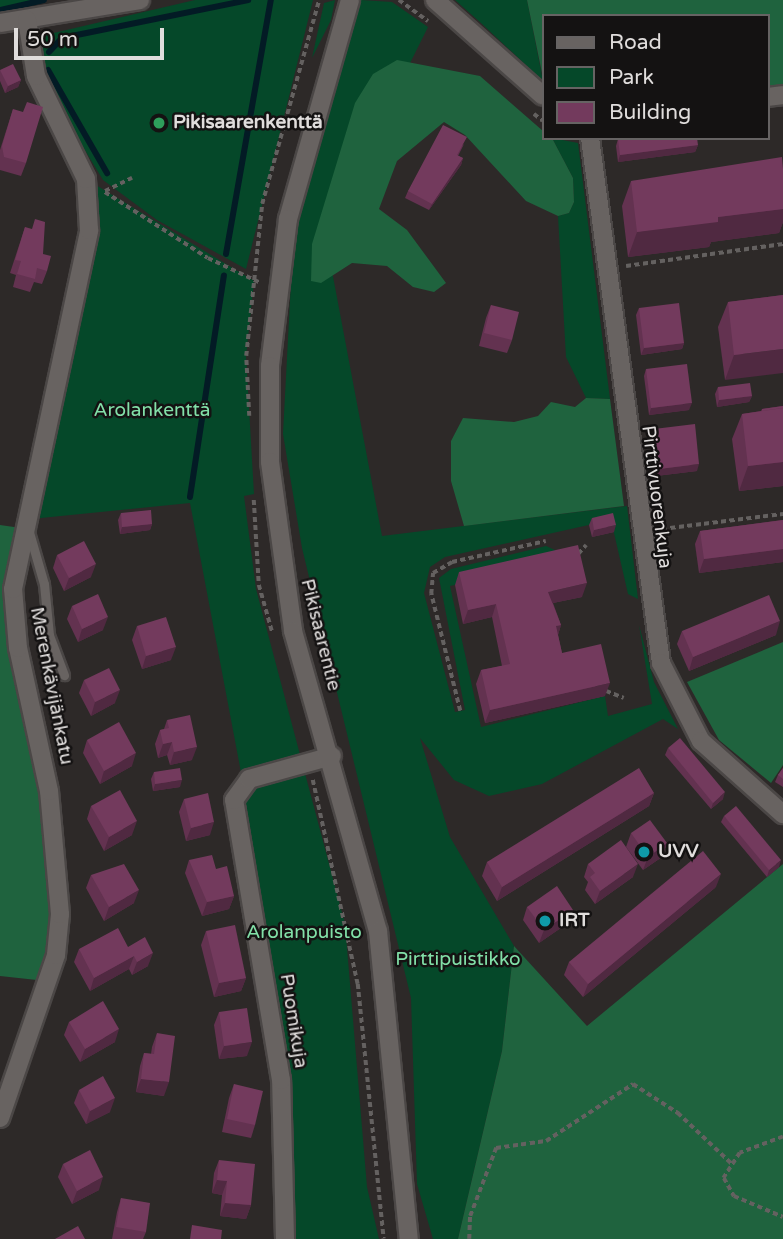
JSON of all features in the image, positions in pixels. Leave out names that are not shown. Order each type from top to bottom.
[{"type":"street","points":[[0,23],[27,20],[59,8],[139,0]]},
{"type":"street","name":"Pikisaarentie","points":[[350,0],[309,129],[277,288],[270,366],[274,518],[293,631],[332,756],[378,930],[409,1239]]},
{"type":"street","points":[[435,0],[542,95]]},
{"type":"street","name":"Merenkävijänkatu","points":[[0,1118],[56,955],[60,914],[49,791],[13,612],[77,311],[89,230],[86,179],[36,76],[27,20]]},
{"type":"street","name":"Pirttivuorenkuja","points":[[590,140],[655,639],[678,704],[717,759],[783,814]]},
{"type":"street","name":"Puomikuja","points":[[285,1239],[282,1080],[234,800],[249,779],[332,756]]},
{"type":"lane","points":[[29,529],[44,584],[48,635],[64,675]]},
{"type":"path","points":[[105,191],[132,178]]},
{"type":"path","points":[[86,179],[208,258],[277,288]]},
{"type":"path","points":[[606,268],[783,244]]},
{"type":"path","points":[[639,532],[783,514]]},
{"type":"path","points":[[460,711],[431,594],[433,573],[452,562],[546,541]]},
{"type":"path","points":[[577,566],[575,557],[586,545]]},
{"type":"path","points":[[604,683],[607,696],[624,698]]},
{"type":"path","points":[[470,1239],[470,1216],[496,1148],[546,1141],[633,1084],[678,1113],[732,1164]]},
{"type":"path","points":[[783,1136],[740,1153],[724,1178],[734,1196],[783,1217]]},
{"type":"green space","points":[[0,0],[47,0],[0,10]]},
{"type":"green space","points":[[195,0],[313,0],[246,269],[157,220],[103,180],[46,86],[38,59],[45,35]]},
{"type":"green space","points":[[335,0],[331,20],[312,58],[324,3]]},
{"type":"green space","name":"Pirttipuistikko","points":[[361,0],[392,2],[428,27],[325,234],[382,536],[627,506],[638,599],[628,594],[611,520],[445,557],[430,567],[424,593],[455,712],[465,710],[439,578],[451,569],[546,546],[573,558],[450,586],[481,727],[605,696],[608,716],[652,704],[639,625],[654,682],[678,729],[663,719],[542,784],[489,796],[454,780],[420,738],[450,837],[514,946],[502,1051],[458,1239],[433,1239],[417,1184],[411,998],[302,548],[283,434],[293,244],[332,87]]},
{"type":"green space","points":[[455,0],[527,0],[542,80]]},
{"type":"green space","points":[[527,0],[783,0],[783,86],[769,88],[769,14],[542,14],[542,73]]},
{"type":"green space","points":[[397,60],[480,76],[542,130],[542,140],[553,140],[573,178],[574,202],[569,213],[558,216],[526,201],[465,135],[444,122],[397,161],[379,209],[407,230],[446,283],[434,292],[413,287],[387,266],[352,263],[321,283],[311,281],[312,244],[355,103],[373,74]]},
{"type":"green space","points":[[553,140],[578,143],[610,399],[586,398],[566,357],[558,216],[569,213],[574,202],[573,178]]},
{"type":"green space","points":[[86,179],[254,281],[246,356],[254,494],[244,496],[256,589],[345,924],[367,1187],[379,1239],[291,1239],[244,835],[243,783],[190,503],[31,519],[77,311]]},
{"type":"green space","points":[[586,398],[610,399],[624,506],[464,526],[451,481],[451,441],[463,418],[514,422],[538,416],[551,402],[575,407]]},
{"type":"green space","points":[[0,525],[28,529],[13,589],[60,914],[46,981],[0,976]]},
{"type":"green space","points":[[783,642],[783,765],[771,783],[719,740],[687,682]]},
{"type":"green space","points":[[783,864],[783,1239],[458,1239],[502,1051],[514,946],[587,1026]]},
{"type":"building","points":[[13,64],[21,80],[8,86],[0,70]]},
{"type":"building","points":[[27,102],[43,107],[26,163],[4,157],[2,146],[13,109],[23,112]]},
{"type":"building","points":[[443,125],[467,137],[457,155],[463,158],[432,204],[408,191]]},
{"type":"building","points":[[618,140],[697,140],[698,145],[620,155]]},
{"type":"building","points":[[782,157],[783,209],[718,217],[718,222],[637,232],[631,181]]},
{"type":"building","points":[[35,219],[45,222],[43,254],[51,256],[47,271],[37,268],[35,279],[17,274],[21,261],[15,260],[25,227],[32,229]]},
{"type":"building","points":[[783,295],[783,349],[734,355],[728,302]]},
{"type":"building","points":[[679,303],[684,343],[644,348],[639,308]]},
{"type":"building","points":[[491,305],[519,312],[512,340],[484,333]]},
{"type":"building","points":[[687,364],[692,403],[651,408],[646,369]]},
{"type":"building","points":[[750,383],[752,396],[719,400],[718,387]]},
{"type":"building","points":[[783,408],[762,411],[762,409]]},
{"type":"building","points":[[783,408],[783,462],[748,466],[742,414]]},
{"type":"building","points":[[695,424],[699,464],[659,469],[654,429]]},
{"type":"building","points":[[151,510],[152,524],[122,527],[121,513]]},
{"type":"building","points":[[613,513],[616,525],[594,530],[592,518]]},
{"type":"building","points":[[783,520],[783,549],[704,559],[700,531]]},
{"type":"building","points":[[84,541],[96,564],[69,578],[57,555]]},
{"type":"building","points":[[578,545],[587,583],[548,592],[561,625],[556,626],[562,653],[601,644],[610,683],[490,710],[481,670],[510,664],[496,604],[468,610],[459,572]]},
{"type":"building","points":[[98,594],[108,617],[82,629],[72,606]]},
{"type":"building","points":[[769,595],[780,621],[693,657],[682,631]]},
{"type":"building","points":[[166,617],[176,647],[146,656],[137,626]]},
{"type":"building","points":[[109,668],[120,690],[95,702],[84,680]]},
{"type":"building","points":[[190,715],[197,747],[174,752],[172,742],[163,744],[160,730],[169,728],[167,720]]},
{"type":"building","points":[[119,722],[136,753],[104,771],[87,740]]},
{"type":"building","points":[[680,738],[725,792],[713,803],[668,748]]},
{"type":"building","points":[[180,768],[182,780],[155,784],[154,772]]},
{"type":"building","points":[[639,768],[654,793],[502,887],[487,862]]},
{"type":"building","points":[[120,790],[137,821],[109,837],[91,806]]},
{"type":"building","points":[[208,793],[214,822],[191,828],[184,799]]},
{"type":"building","points":[[736,806],[781,860],[769,870],[724,816]]},
{"type":"building","points":[[650,820],[667,843],[648,857],[631,833]]},
{"type":"building","points":[[621,840],[638,864],[600,891],[590,877],[595,873],[588,864]]},
{"type":"building","points":[[703,851],[721,874],[588,984],[569,962]]},
{"type":"building","points":[[212,855],[216,869],[227,866],[234,896],[207,902],[189,860]]},
{"type":"building","points":[[124,864],[139,890],[109,907],[91,875]]},
{"type":"building","points":[[557,886],[573,910],[544,930],[527,907]]},
{"type":"building","points":[[235,925],[246,978],[219,983],[206,931]]},
{"type":"building","points":[[118,928],[128,947],[145,937],[153,953],[137,962],[134,956],[94,978],[79,949]]},
{"type":"building","points":[[103,1001],[119,1029],[85,1049],[69,1022]]},
{"type":"building","points":[[247,1008],[252,1042],[224,1046],[219,1012]]},
{"type":"building","points":[[157,1033],[175,1036],[169,1082],[141,1079],[144,1053],[154,1054]]},
{"type":"building","points":[[103,1076],[115,1098],[90,1111],[79,1090]]},
{"type":"building","points":[[234,1084],[263,1091],[255,1125],[227,1119]]},
{"type":"building","points":[[90,1150],[103,1177],[77,1191],[63,1164]]},
{"type":"building","points":[[219,1160],[255,1164],[251,1205],[225,1203],[227,1181],[217,1180]]},
{"type":"building","points":[[121,1198],[150,1203],[146,1232],[116,1227]]},
{"type":"building","points":[[192,1225],[222,1230],[221,1239],[190,1239]]},
{"type":"building","points":[[78,1226],[85,1239],[55,1239]]},
{"type":"waterway","points":[[0,10],[44,0]]},
{"type":"waterway","points":[[49,52],[62,38],[248,0]]},
{"type":"waterway","points":[[226,254],[271,0]]},
{"type":"waterway","points":[[48,70],[107,173]]},
{"type":"waterway","points":[[190,497],[224,276]]},
{"type":"place","name":"Pikisaarenkenttä","points":[[159,123]]},
{"type":"place","name":"UVV","points":[[644,852]]},
{"type":"place","name":"IRT","points":[[545,921]]},
{"type":"park label","name":"Arolankenttä","points":[[152,411]]},
{"type":"park label","name":"Arolanpuisto","points":[[304,933]]}]
